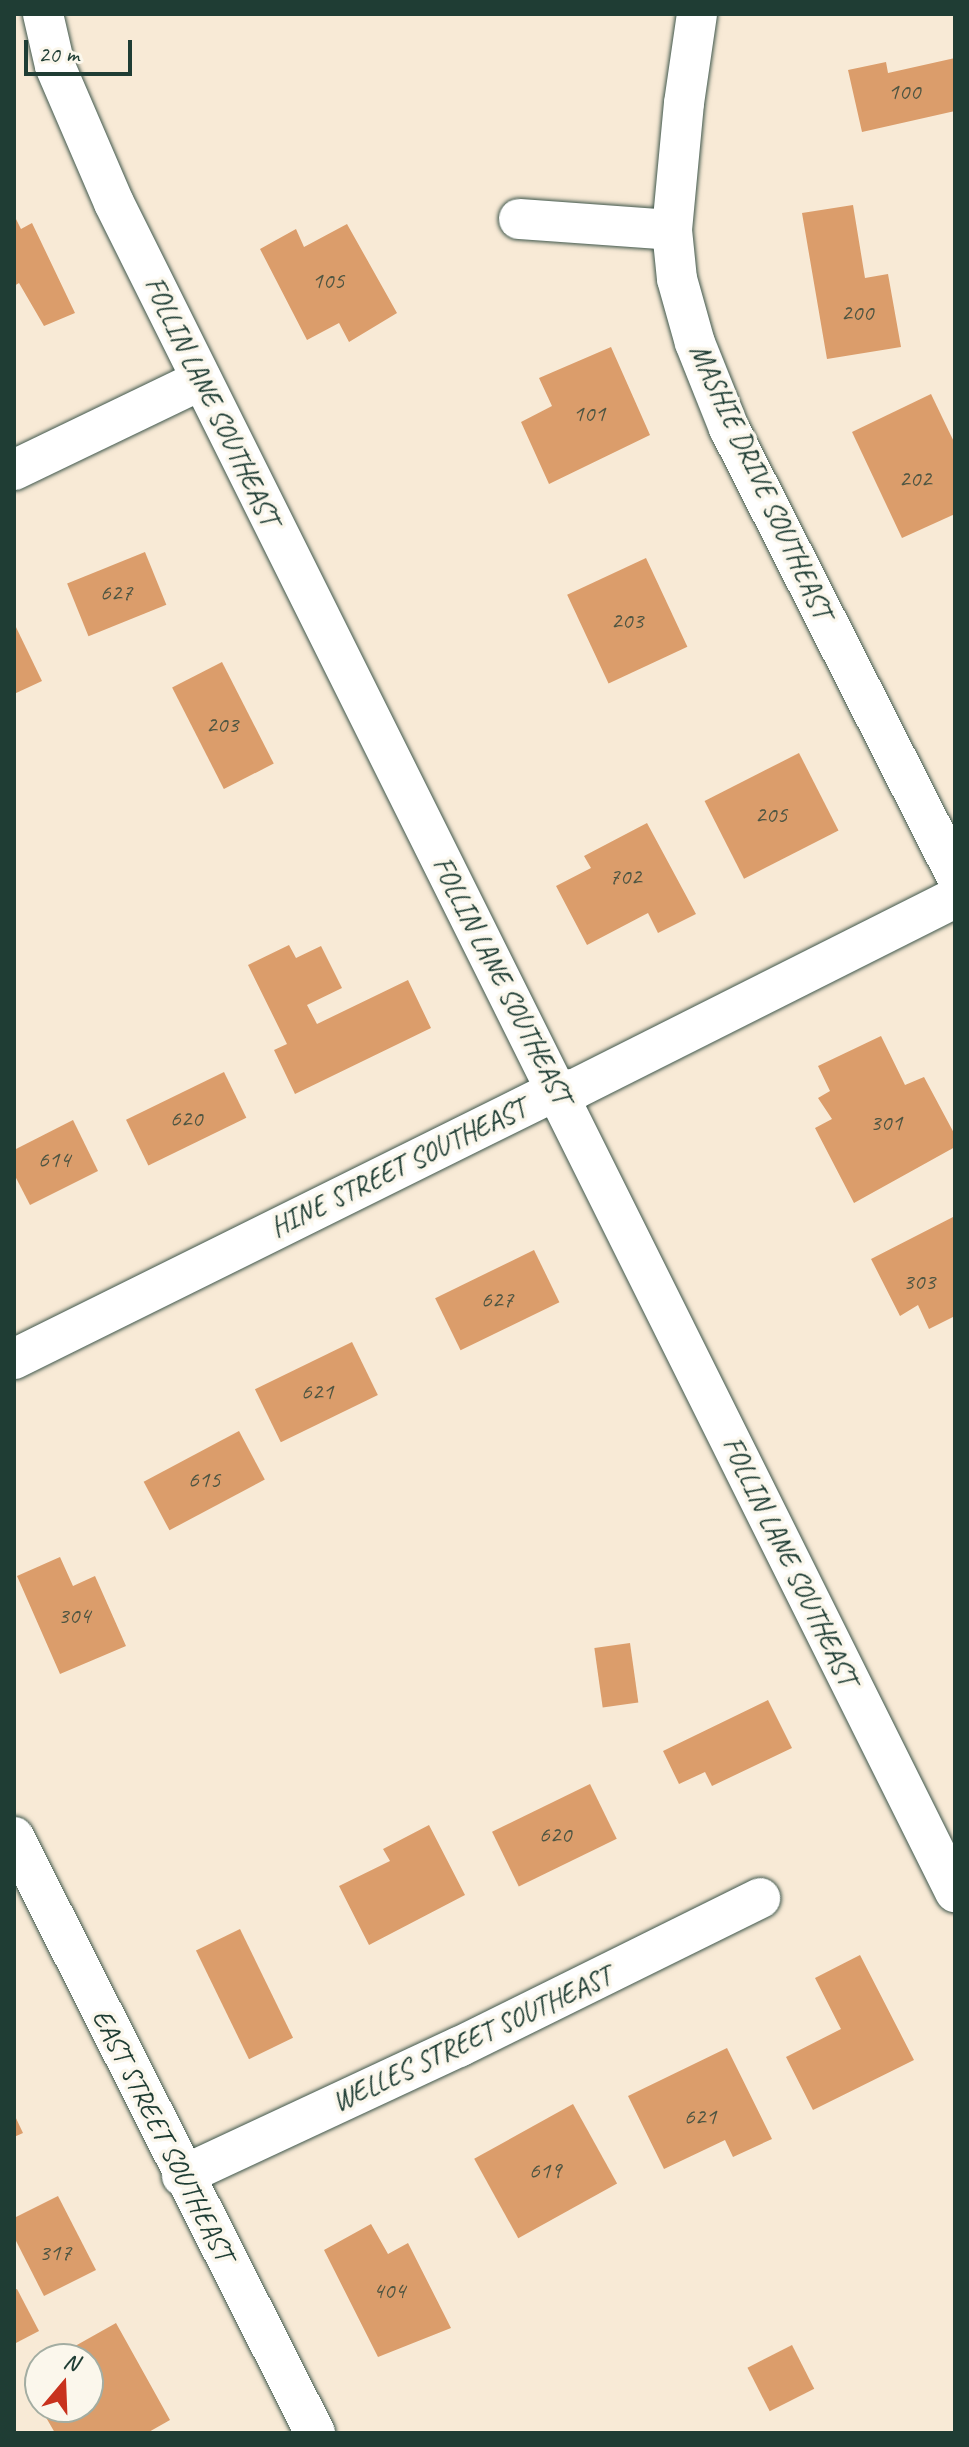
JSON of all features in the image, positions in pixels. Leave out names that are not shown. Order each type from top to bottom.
[{"type":"street","name":"FOLLIN LANE SOUTHEAST","points":[[43,14],[55,66],[114,203],[955,1892]]},
{"type":"street","name":"MASHIE DRIVE SOUTHEAST","points":[[697,14],[684,103],[672,230],[677,279],[687,317],[729,428],[955,874]]},
{"type":"street","name":"FOLLIN LANE SOUTHEAST","points":[[14,15],[55,66]]},
{"type":"street","points":[[519,219],[672,230]]},
{"type":"street","points":[[14,470],[201,380]]},
{"type":"street","name":"HINE STREET SOUTHEAST","points":[[14,1359],[557,1090],[575,1089],[955,898]]},
{"type":"street","name":"EAST STREET SOUTHEAST","points":[[14,1837],[182,2176],[315,2433]]},
{"type":"street","name":"WELLES STREET SOUTHEAST","points":[[182,2176],[473,2040],[760,1898]]},
{"type":"building","points":[[955,58],[955,111],[862,132],[848,70],[886,62],[888,73]]},
{"type":"building","points":[[853,205],[865,278],[888,274],[901,347],[827,359],[802,213]]},
{"type":"building","points":[[14,215],[21,229],[32,223],[75,313],[44,326],[19,283],[14,286]]},
{"type":"building","points":[[347,224],[397,313],[349,342],[339,323],[307,340],[260,249],[296,229],[304,247]]},
{"type":"building","points":[[611,347],[650,435],[549,484],[521,422],[552,406],[539,378]]},
{"type":"building","points":[[931,394],[955,444],[955,514],[902,538],[852,432]]},
{"type":"building","points":[[145,552],[166,605],[88,636],[67,583]]},
{"type":"building","points":[[646,558],[687,647],[609,684],[567,595]]},
{"type":"building","points":[[14,623],[42,681],[14,694]]},
{"type":"building","points":[[222,662],[274,764],[224,789],[172,687]]},
{"type":"building","points":[[799,753],[838,831],[744,879],[705,801]]},
{"type":"building","points":[[647,823],[696,914],[658,933],[648,913],[587,945],[556,886],[591,868],[584,856]]},
{"type":"building","points":[[289,945],[296,958],[321,946],[342,988],[307,1005],[317,1024],[408,980],[431,1028],[295,1094],[274,1050],[287,1044],[248,965]]},
{"type":"building","points":[[881,1036],[905,1085],[924,1077],[955,1135],[955,1147],[854,1203],[815,1128],[832,1119],[818,1098],[830,1091],[818,1066]]},
{"type":"building","points":[[224,1072],[246,1118],[148,1166],[126,1120]]},
{"type":"building","points":[[73,1120],[98,1171],[30,1205],[14,1174],[14,1150]]},
{"type":"building","points":[[955,1216],[955,1316],[929,1329],[918,1305],[900,1316],[871,1259]]},
{"type":"building","points":[[534,1250],[559,1302],[461,1350],[435,1298]]},
{"type":"building","points":[[352,1342],[378,1395],[281,1442],[255,1389]]},
{"type":"building","points":[[239,1431],[265,1480],[169,1530],[144,1482]]},
{"type":"building","points":[[60,1557],[73,1586],[95,1576],[126,1646],[60,1674],[17,1576]]},
{"type":"building","points":[[630,1643],[638,1702],[603,1707],[594,1648]]},
{"type":"building","points":[[768,1700],[792,1748],[712,1786],[705,1772],[679,1784],[663,1751]]},
{"type":"building","points":[[590,1784],[617,1839],[519,1887],[492,1832]]},
{"type":"building","points":[[429,1825],[465,1895],[369,1945],[339,1886],[390,1861],[383,1849]]},
{"type":"building","points":[[240,1929],[293,2038],[249,2059],[196,1950]]},
{"type":"building","points":[[860,1955],[914,2060],[813,2110],[786,2057],[841,2029],[815,1978]]},
{"type":"building","points":[[727,2048],[772,2139],[733,2157],[725,2140],[664,2169],[628,2096]]},
{"type":"building","points":[[573,2104],[617,2184],[518,2238],[474,2159]]},
{"type":"building","points":[[14,2114],[23,2133],[14,2137]]},
{"type":"building","points":[[58,2196],[96,2270],[44,2296],[14,2237],[14,2218]]},
{"type":"building","points":[[371,2224],[388,2254],[408,2243],[451,2328],[378,2357],[324,2250]]},
{"type":"building","points":[[17,2289],[39,2331],[14,2344],[14,2290]]},
{"type":"building","points":[[116,2323],[170,2420],[147,2433],[55,2433],[49,2423],[104,2423],[104,2343],[80,2343]]},
{"type":"building","points":[[792,2345],[814,2389],[770,2411],[747,2368]]}]
